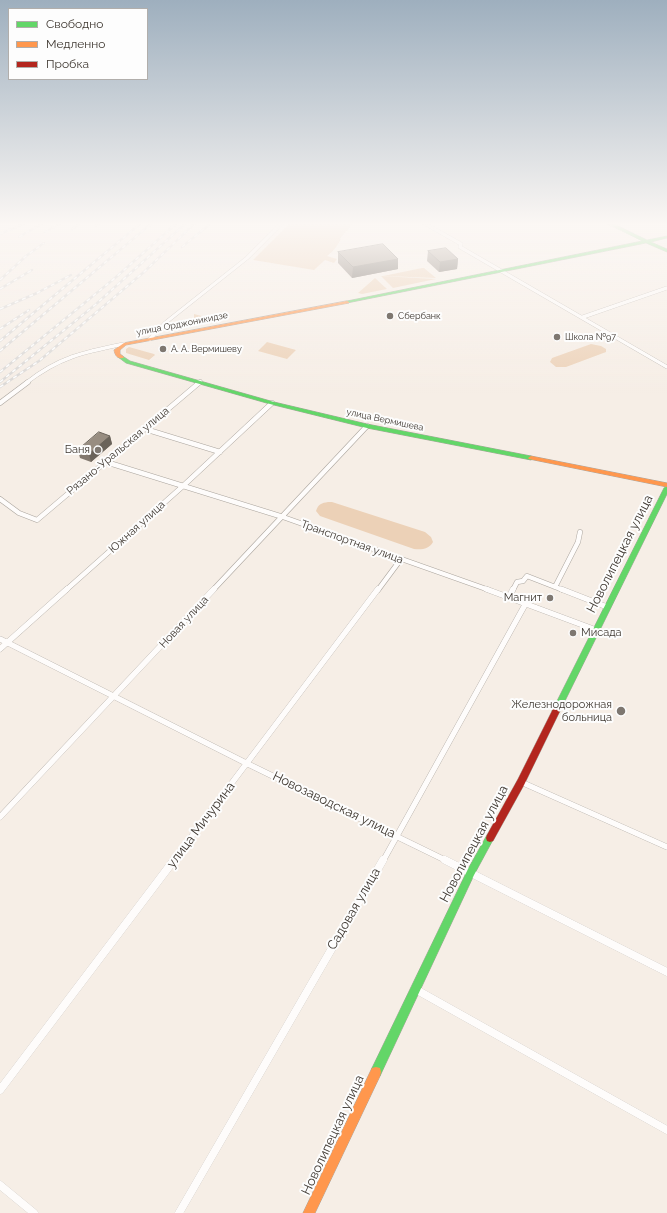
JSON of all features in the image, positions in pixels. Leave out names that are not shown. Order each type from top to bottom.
[{"type":"street","points":[[150,338],[165,323],[220,280]]},
{"type":"street","name":"улица Орджоникидзе","points":[[124,344],[457,280]]},
{"type":"street","points":[[519,280],[583,316],[667,367]]},
{"type":"street","points":[[583,316],[667,288]]},
{"type":"street","points":[[0,403],[44,370],[63,359],[83,352],[124,344]]},
{"type":"street","name":"улица Вермишева","points":[[124,344],[117,350],[121,359],[272,403],[367,426],[667,485]]},
{"type":"street","name":"Рязано-Уральская улица","points":[[0,499],[19,513],[36,520],[200,382]]},
{"type":"street","name":"Южная улица","points":[[0,649],[183,486],[272,403]]},
{"type":"street","name":"Новая улица","points":[[0,817],[367,426]]},
{"type":"street","points":[[146,429],[220,452]]},
{"type":"street","name":"Транспортная улица","points":[[106,462],[283,516],[526,603],[596,630]]},
{"type":"street","name":"Новолипецкая улица","points":[[309,1213],[471,872],[521,782],[667,488]]},
{"type":"street","points":[[555,587],[578,542],[580,532]]},
{"type":"street","name":"улица Мичурина","points":[[0,1090],[248,764],[401,559]]},
{"type":"street","points":[[509,597],[517,582],[523,581],[527,576],[607,607]]},
{"type":"street","name":"Садовая улица","points":[[179,1213],[396,836],[526,603]]},
{"type":"street","name":"Новозаводская улица","points":[[0,639],[248,764],[471,872],[667,972]]},
{"type":"street","points":[[521,782],[667,847]]},
{"type":"street","points":[[415,989],[667,1130]]},
{"type":"street","points":[[0,1185],[34,1213]]},
{"type":"shaded area","points":[[373,280],[377,280],[387,289],[362,294],[358,293]]},
{"type":"shaded area","points":[[385,280],[433,280],[393,288]]},
{"type":"shaded area","points":[[194,314],[218,321],[194,325],[194,321],[196,320],[194,319]]},
{"type":"shaded area","points":[[267,342],[296,350],[287,359],[258,351]]},
{"type":"shaded area","points":[[591,344],[601,346],[606,349],[606,352],[566,367],[556,367],[550,362],[552,358]]},
{"type":"shaded area","points":[[129,347],[155,355],[149,360],[126,353],[126,349]]},
{"type":"shaded area","points":[[328,502],[425,532],[431,537],[433,542],[425,548],[414,549],[320,516],[316,511],[319,505]]},
{"type":"building","points":[[99,432],[110,436],[89,454],[78,450]]},
{"type":"railway","points":[[0,289],[16,280]]},
{"type":"railway","points":[[0,309],[37,293],[62,280]]},
{"type":"railway","points":[[0,341],[73,280]]},
{"type":"railway","points":[[0,351],[85,280]]},
{"type":"railway","points":[[0,372],[113,280]]},
{"type":"railway","points":[[0,382],[95,305],[123,280]]},
{"type":"railway","points":[[0,387],[39,361],[135,280]]},
{"type":"railway","points":[[0,329],[29,310]]},
{"type":"traffic: fast","points":[[347,302],[457,280]]},
{"type":"traffic: fast","points":[[121,357],[128,362],[272,403],[367,426],[531,458]]},
{"type":"traffic: fast","points":[[556,711],[667,488]]},
{"type":"traffic: fast","points":[[376,1072],[471,872],[490,838]]},
{"type":"traffic: slow","points":[[121,357],[118,355],[117,350],[124,344],[347,302]]},
{"type":"traffic: slow","points":[[531,458],[667,485]]},
{"type":"traffic: slow","points":[[309,1213],[376,1072]]},
{"type":"traffic: jam","points":[[490,838],[521,782],[556,711]]},
{"type":"place","name":"Сбербанк","points":[[390,316]]},
{"type":"place","name":"Школа №97","points":[[557,337]]},
{"type":"place","name":"А. А. Вермишеву","points":[[163,349]]},
{"type":"place","name":"Баня","points":[[98,450]]},
{"type":"place","name":"Магнит","points":[[550,598]]},
{"type":"place","name":"Мисада","points":[[573,633]]},
{"type":"place","name":"Железнодорожная больница","points":[[621,711]]}]
